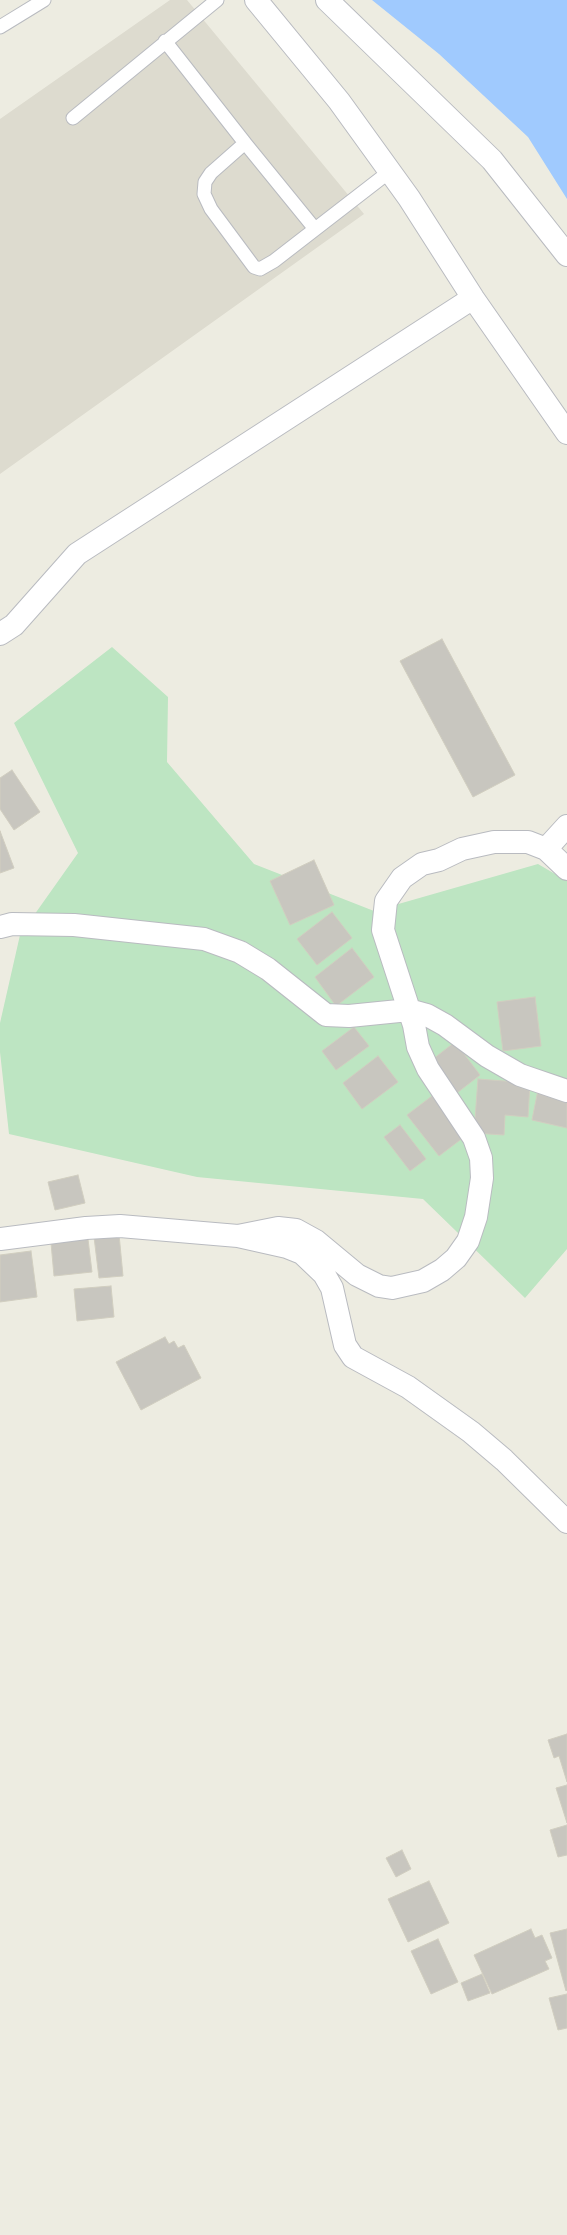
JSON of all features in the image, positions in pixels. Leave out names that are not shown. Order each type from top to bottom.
[{"type":"street","points":[[256,0],[338,101],[409,198],[473,298],[567,433]]},
{"type":"street","points":[[327,0],[492,160],[567,255]]},
{"type":"street","points":[[0,634],[14,625],[77,554],[473,298]]},
{"type":"street","points":[[546,848],[567,826]]},
{"type":"street","points":[[238,1236],[278,1228],[296,1230],[316,1241],[357,1275],[379,1286],[392,1288],[423,1281],[442,1270],[456,1258],[468,1241],[476,1217],[482,1178],[481,1158],[474,1138],[428,1069],[418,1047],[409,1010],[383,930],[386,901],[402,878],[422,864],[439,860],[462,849],[494,842],[528,842],[546,848],[567,869]]},
{"type":"street","points":[[0,927],[12,924],[74,924],[204,939],[240,952],[268,969],[326,1016],[349,1016],[409,1010],[434,1019],[487,1056],[520,1074],[567,1091]]},
{"type":"street","points":[[0,1239],[120,1226],[238,1236],[287,1247],[302,1253],[314,1262],[324,1274],[332,1288],[345,1344],[353,1357],[408,1387],[470,1432],[509,1465],[567,1522]]},
{"type":"lane","points":[[0,27],[44,0]]},
{"type":"lane","points":[[73,118],[165,41],[217,0]]},
{"type":"lane","points":[[165,41],[315,229]]},
{"type":"lane","points":[[246,143],[211,173],[205,182],[204,194],[211,209],[250,262],[260,269],[389,172]]},
{"type":"shaded area","points":[[170,0],[187,0],[364,214],[0,474],[0,119]]},
{"type":"green space","points":[[112,647],[168,697],[167,762],[254,864],[374,911],[538,864],[567,881],[567,1249],[525,1298],[423,1199],[197,1177],[9,1134],[0,1052],[0,1023],[20,935],[78,853],[14,723]]},
{"type":"water","points":[[372,0],[567,0],[567,199],[528,137],[439,54]]},
{"type":"building","points":[[442,639],[515,775],[473,797],[400,661]]},
{"type":"building","points":[[12,770],[40,812],[14,830],[0,809],[0,778]]},
{"type":"building","points":[[0,831],[14,868],[0,873]]},
{"type":"building","points":[[314,860],[334,905],[290,925],[270,881]]},
{"type":"building","points":[[332,912],[352,938],[317,965],[297,939]]},
{"type":"building","points":[[352,948],[374,977],[336,1006],[315,977]]},
{"type":"building","points":[[535,997],[541,1046],[503,1051],[497,1002]]},
{"type":"building","points":[[354,1027],[369,1046],[336,1070],[322,1051]]},
{"type":"building","points":[[455,1042],[480,1075],[453,1096],[428,1063]]},
{"type":"building","points":[[378,1056],[398,1082],[362,1109],[343,1083]]},
{"type":"building","points":[[478,1079],[530,1083],[528,1117],[505,1115],[504,1135],[474,1133]]},
{"type":"building","points":[[538,1090],[567,1096],[567,1128],[532,1120]]},
{"type":"building","points":[[432,1096],[464,1137],[439,1156],[407,1115]]},
{"type":"building","points":[[400,1125],[426,1159],[410,1171],[384,1137]]},
{"type":"building","points":[[78,1175],[85,1203],[55,1210],[48,1182]]},
{"type":"building","points":[[119,1234],[123,1276],[99,1278],[94,1237]]},
{"type":"building","points":[[88,1239],[92,1272],[54,1276],[51,1243]]},
{"type":"building","points":[[31,1251],[37,1297],[0,1302],[0,1255]]},
{"type":"building","points":[[111,1286],[114,1317],[77,1321],[74,1289]]},
{"type":"building","points":[[165,1337],[169,1344],[174,1341],[178,1348],[184,1345],[201,1378],[141,1410],[116,1362]]},
{"type":"building","points":[[567,1734],[567,1782],[559,1756],[554,1758],[548,1740]]},
{"type":"building","points":[[567,1785],[567,1823],[556,1788]]},
{"type":"building","points":[[567,1825],[567,1855],[558,1857],[550,1830]]},
{"type":"building","points":[[402,1850],[411,1869],[396,1877],[386,1858]]},
{"type":"building","points":[[429,1881],[449,1923],[408,1942],[388,1899]]},
{"type":"building","points":[[531,1929],[535,1938],[542,1935],[552,1958],[545,1961],[549,1969],[492,1994],[474,1955]]},
{"type":"building","points":[[567,1929],[567,1990],[566,1991],[550,1933]]},
{"type":"building","points":[[438,1939],[458,1982],[431,1994],[411,1951]]},
{"type":"building","points":[[482,1974],[490,1993],[468,2001],[461,1983]]},
{"type":"building","points":[[567,1994],[567,2028],[558,2030],[549,1998]]}]
